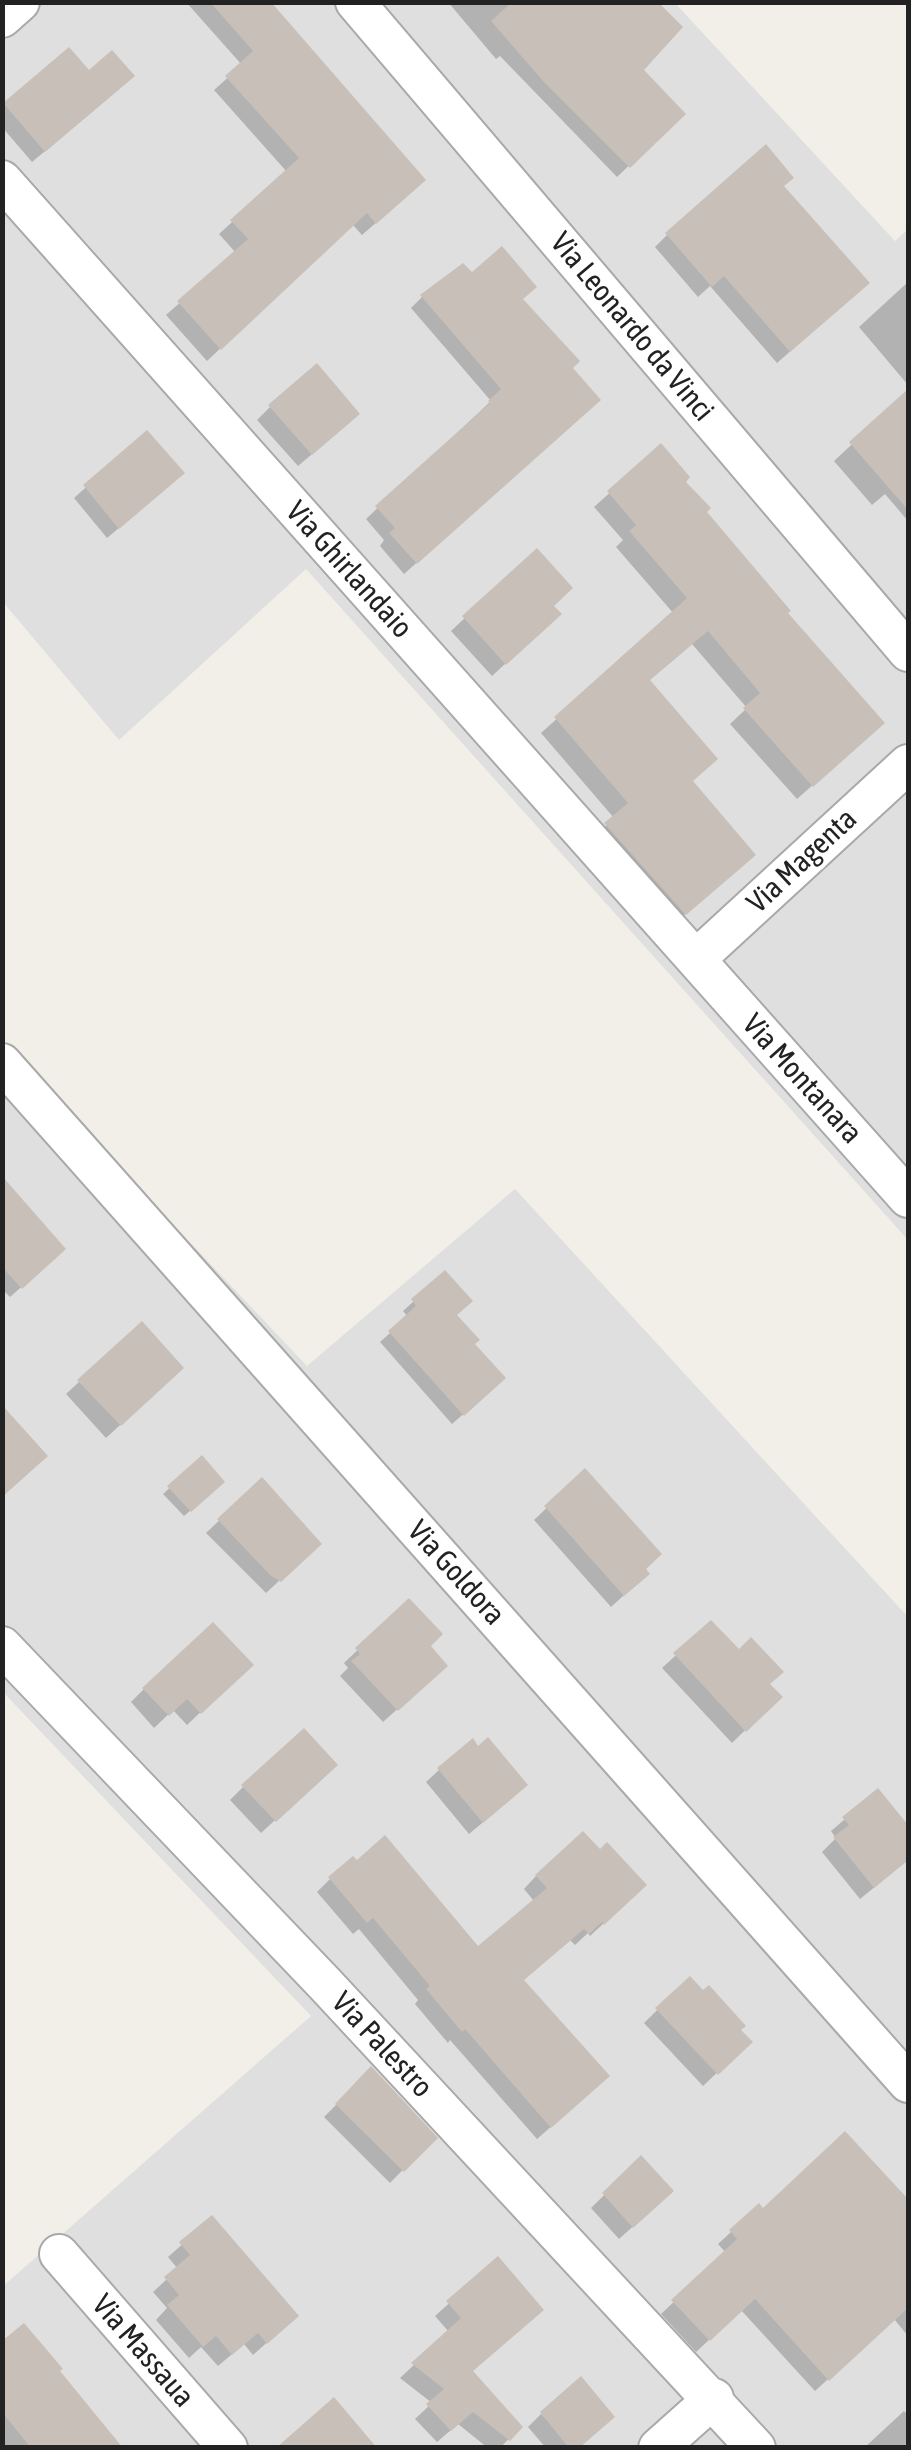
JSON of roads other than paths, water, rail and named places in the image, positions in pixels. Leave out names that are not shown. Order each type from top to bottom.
[{"type":"street","points":[[2,18],[20,2]]},
{"type":"street","name":"Via Leonardo da Vinci","points":[[354,2],[908,652]]},
{"type":"street","name":"Via Ghirlandaio","points":[[2,180],[696,960]]},
{"type":"street","name":"Via Magenta","points":[[696,960],[908,764]]},
{"type":"street","name":"Via Montanara","points":[[696,960],[908,1198]]},
{"type":"street","name":"Via Goldora","points":[[2,1063],[908,2083]]},
{"type":"street","name":"Via Palestro","points":[[2,1646],[714,2398],[756,2448]]},
{"type":"street","name":"Via Massaua","points":[[58,2254],[228,2448]]},
{"type":"street","points":[[658,2448],[714,2398]]}]
